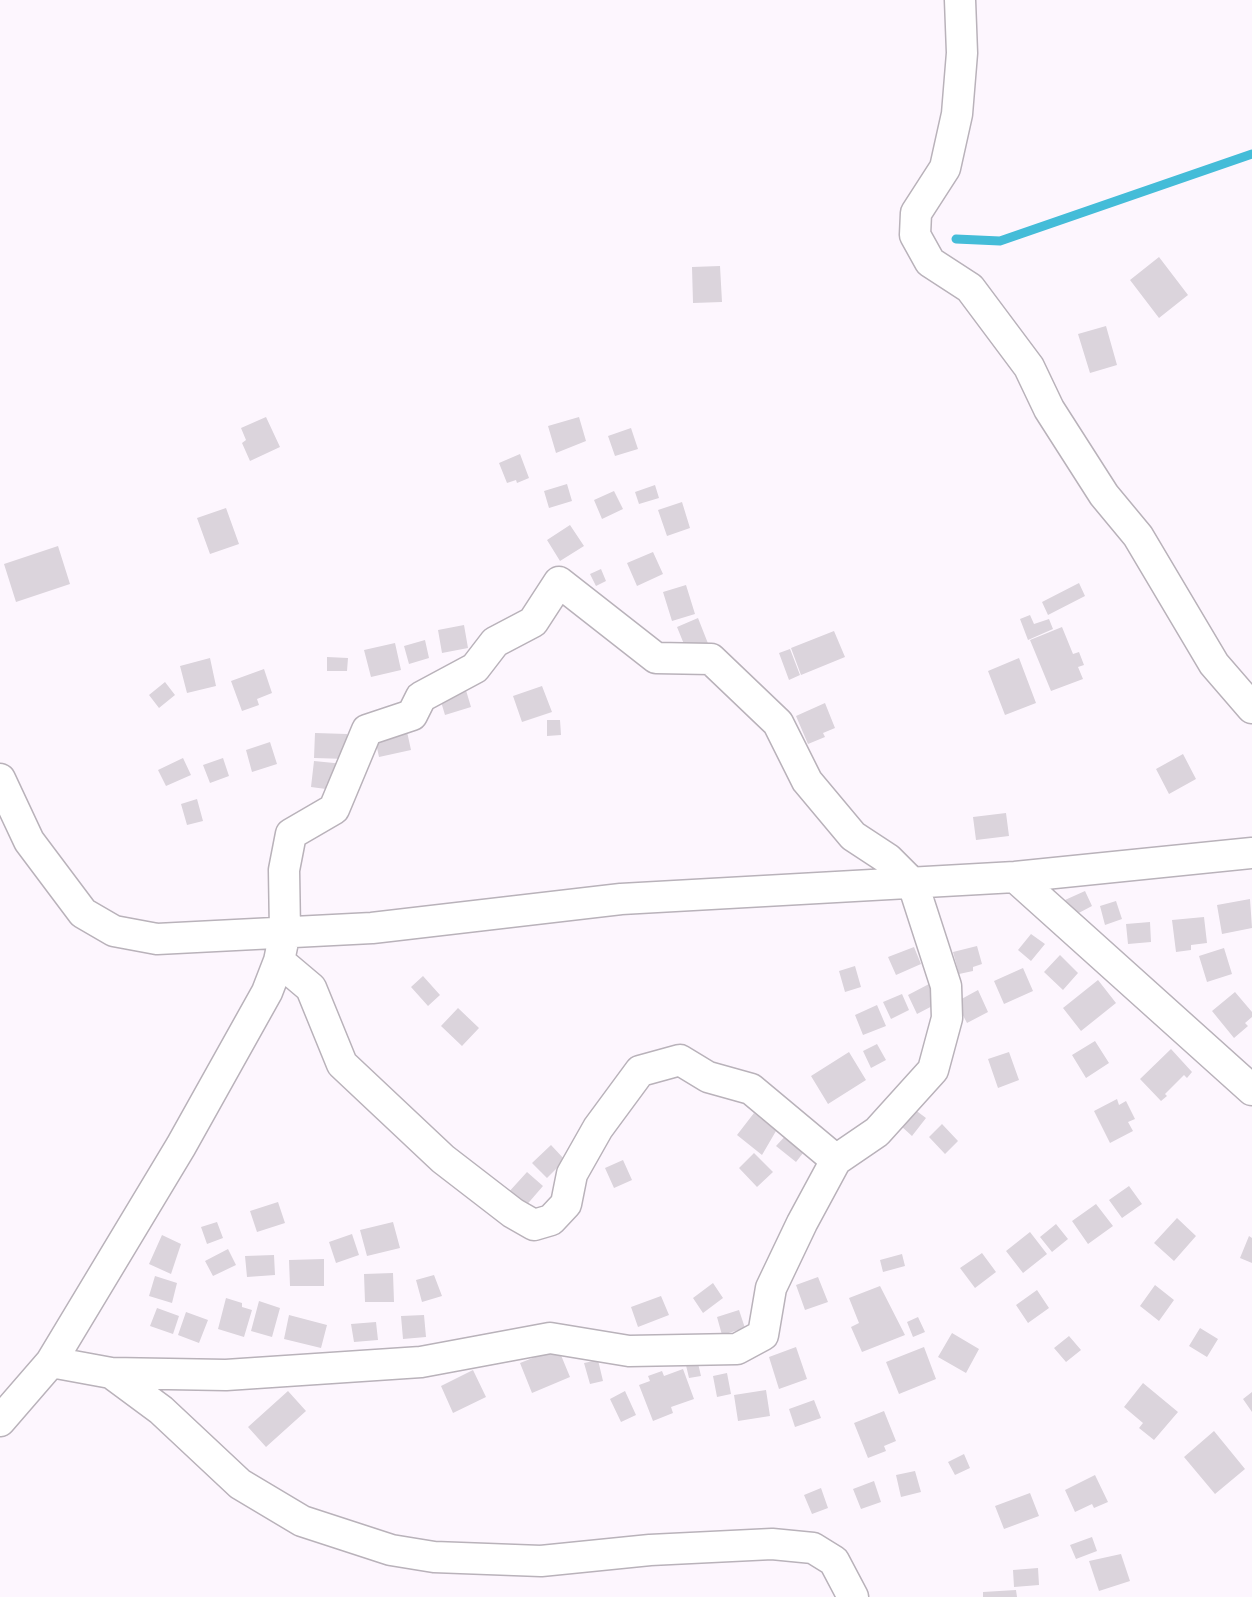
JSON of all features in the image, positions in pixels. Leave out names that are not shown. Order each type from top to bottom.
[{"type":"street","points":[[960,0],[962,53],[957,114],[945,168],[916,213],[915,235],[930,262],[970,288],[1029,368],[1049,409],[1104,495],[1138,536],[1214,664],[1252,708]]},
{"type":"street","points":[[0,1420],[51,1362],[181,1146],[267,992],[279,961],[285,932],[284,870],[291,834],[334,809],[368,730],[412,715],[421,697],[475,669],[495,642],[533,622],[559,582],[656,658],[711,659],[778,723],[807,781],[853,836],[888,859],[913,884],[946,986],[947,1018],[933,1070],[877,1132],[836,1160],[771,1288],[763,1335],[737,1349],[629,1351],[550,1338],[410,1363],[226,1375],[111,1373],[51,1362]]},
{"type":"street","points":[[0,778],[29,841],[82,913],[114,931],[157,939],[372,928],[621,899],[1015,877],[1252,853]]},
{"type":"street","points":[[0,832],[29,841]]},
{"type":"street","points":[[1015,877],[1252,1090]]},
{"type":"street","points":[[279,961],[311,988],[342,1064],[443,1159],[513,1213],[534,1225],[551,1220],[566,1204],[572,1174],[582,1156],[598,1128],[640,1071],[680,1060],[708,1077],[751,1089],[836,1160]]},
{"type":"street","points":[[111,1373],[161,1410],[240,1484],[302,1521],[382,1547],[434,1557],[541,1561],[650,1550],[771,1544],[813,1548],[834,1561],[853,1597]]},
{"type":"building","points":[[1159,257],[1188,295],[1159,318],[1130,280]]},
{"type":"building","points":[[720,266],[722,302],[693,303],[692,267]]},
{"type":"building","points":[[1106,326],[1117,365],[1090,373],[1078,334]]},
{"type":"building","points":[[266,417],[280,447],[250,461],[242,443],[246,440],[241,428]]},
{"type":"building","points":[[579,417],[586,441],[556,453],[548,426]]},
{"type":"building","points":[[631,428],[638,449],[615,456],[608,436]]},
{"type":"building","points":[[520,454],[529,478],[517,483],[516,480],[507,483],[499,463]]},
{"type":"building","points":[[567,484],[572,501],[549,508],[544,491]]},
{"type":"building","points":[[655,485],[659,498],[639,504],[635,492]]},
{"type":"building","points":[[614,491],[623,509],[602,519],[594,500]]},
{"type":"building","points":[[682,502],[690,528],[667,536],[658,510]]},
{"type":"building","points":[[226,508],[239,544],[210,554],[197,518]]},
{"type":"building","points":[[570,525],[584,546],[560,561],[547,540]]},
{"type":"building","points":[[58,546],[70,584],[16,602],[4,564]]},
{"type":"building","points":[[653,552],[663,574],[637,586],[627,563]]},
{"type":"building","points":[[601,569],[606,581],[596,586],[590,574]]},
{"type":"building","points":[[1079,583],[1085,596],[1048,615],[1042,602]]},
{"type":"building","points":[[686,585],[695,614],[672,621],[663,592]]},
{"type":"building","points":[[1030,615],[1034,624],[1049,619],[1053,629],[1028,640],[1020,619]]},
{"type":"building","points":[[698,618],[709,646],[688,654],[677,627]]},
{"type":"building","points":[[464,625],[468,648],[442,653],[438,630]]},
{"type":"building","points":[[1062,627],[1073,654],[1079,652],[1084,665],[1078,667],[1083,679],[1051,691],[1030,640]]},
{"type":"building","points":[[834,631],[845,657],[801,675],[791,648]]},
{"type":"building","points":[[425,640],[429,658],[409,664],[404,646]]},
{"type":"building","points":[[395,643],[401,670],[371,677],[364,650]]},
{"type":"building","points":[[790,649],[800,675],[789,680],[779,653]]},
{"type":"building","points":[[327,657],[348,658],[347,671],[327,671]]},
{"type":"building","points":[[210,658],[216,686],[187,693],[180,666]]},
{"type":"building","points":[[1019,658],[1036,703],[1005,715],[988,671]]},
{"type":"building","points":[[264,669],[272,693],[257,699],[259,705],[242,711],[231,681]]},
{"type":"building","points":[[165,682],[175,695],[159,708],[149,695]]},
{"type":"building","points":[[542,686],[552,712],[522,722],[513,696]]},
{"type":"building","points":[[465,687],[471,707],[445,715],[439,695]]},
{"type":"building","points":[[825,703],[835,728],[823,733],[825,737],[808,744],[796,716]]},
{"type":"building","points":[[547,720],[560,720],[561,735],[547,736]]},
{"type":"building","points":[[406,727],[411,750],[379,757],[374,734]]},
{"type":"building","points":[[315,733],[347,734],[347,759],[314,758]]},
{"type":"building","points":[[270,742],[277,764],[252,772],[246,750]]},
{"type":"building","points":[[1183,754],[1196,779],[1169,794],[1156,769]]},
{"type":"building","points":[[183,758],[191,775],[166,786],[158,770]]},
{"type":"building","points":[[223,758],[229,776],[210,783],[203,765]]},
{"type":"building","points":[[314,761],[344,764],[342,785],[327,783],[326,789],[311,787]]},
{"type":"building","points":[[197,799],[203,821],[187,825],[181,804]]},
{"type":"building","points":[[1006,813],[1009,836],[976,840],[973,817]]},
{"type":"building","points":[[1085,891],[1092,906],[1073,916],[1065,900]]},
{"type":"building","points":[[1250,899],[1252,928],[1222,934],[1217,905]]},
{"type":"building","points":[[1116,901],[1122,919],[1105,925],[1100,906]]},
{"type":"building","points":[[1204,917],[1207,943],[1191,945],[1191,950],[1176,952],[1172,920]]},
{"type":"building","points":[[1150,922],[1151,942],[1128,944],[1126,924]]},
{"type":"building","points":[[1031,934],[1045,944],[1031,961],[1018,950]]},
{"type":"building","points":[[977,946],[982,964],[973,967],[973,971],[959,974],[953,952]]},
{"type":"building","points":[[914,947],[921,964],[896,975],[888,957]]},
{"type":"building","points":[[1224,948],[1232,974],[1207,982],[1199,956]]},
{"type":"building","points":[[1060,955],[1078,973],[1063,990],[1044,972]]},
{"type":"building","points":[[855,966],[861,987],[845,992],[839,971]]},
{"type":"building","points":[[1023,968],[1033,991],[1004,1004],[994,981]]},
{"type":"building","points":[[423,976],[440,995],[428,1006],[411,987]]},
{"type":"building","points":[[1098,980],[1116,1003],[1081,1031],[1063,1008]]},
{"type":"building","points":[[929,984],[938,1003],[917,1014],[908,995]]},
{"type":"building","points":[[978,990],[988,1012],[967,1023],[956,1002]]},
{"type":"building","points":[[1235,992],[1252,1012],[1252,1017],[1245,1023],[1248,1026],[1234,1038],[1212,1011]]},
{"type":"building","points":[[902,994],[909,1010],[891,1019],[883,1002]]},
{"type":"building","points":[[877,1005],[886,1026],[863,1035],[855,1015]]},
{"type":"building","points":[[458,1008],[479,1028],[462,1046],[441,1026]]},
{"type":"building","points":[[1095,1041],[1109,1063],[1086,1078],[1072,1055]]},
{"type":"building","points":[[877,1044],[886,1060],[871,1068],[863,1051]]},
{"type":"building","points":[[1171,1049],[1192,1072],[1187,1078],[1184,1075],[1161,1101],[1140,1079]]},
{"type":"building","points":[[849,1052],[866,1080],[828,1104],[811,1076]]},
{"type":"building","points":[[1009,1052],[1019,1080],[998,1088],[988,1059]]},
{"type":"building","points":[[1117,1099],[1119,1105],[1126,1101],[1135,1119],[1128,1122],[1133,1131],[1110,1143],[1094,1111]]},
{"type":"building","points":[[914,1109],[926,1118],[912,1136],[901,1126]]},
{"type":"building","points":[[754,1113],[776,1131],[762,1155],[737,1135]]},
{"type":"building","points":[[942,1124],[958,1141],[945,1154],[929,1137]]},
{"type":"building","points":[[788,1133],[807,1148],[796,1162],[776,1146]]},
{"type":"building","points":[[551,1145],[565,1160],[547,1178],[532,1163]]},
{"type":"building","points":[[754,1153],[773,1172],[757,1187],[739,1168]]},
{"type":"building","points":[[623,1160],[632,1180],[614,1188],[605,1168]]},
{"type":"building","points":[[527,1172],[543,1186],[524,1208],[507,1194]]},
{"type":"building","points":[[1129,1186],[1142,1204],[1122,1218],[1109,1200]]},
{"type":"building","points":[[278,1202],[285,1223],[257,1232],[250,1211]]},
{"type":"building","points":[[1096,1204],[1113,1226],[1088,1244],[1072,1221]]},
{"type":"building","points":[[1177,1218],[1196,1236],[1174,1261],[1154,1243]]},
{"type":"building","points":[[217,1222],[223,1238],[207,1244],[201,1227]]},
{"type":"building","points":[[393,1222],[400,1248],[367,1256],[360,1230]]},
{"type":"building","points":[[1056,1224],[1068,1239],[1052,1252],[1040,1237]]},
{"type":"building","points":[[1030,1232],[1047,1254],[1023,1273],[1006,1251]]},
{"type":"building","points":[[352,1234],[359,1255],[336,1263],[329,1242]]},
{"type":"building","points":[[162,1235],[181,1244],[171,1274],[149,1264]]},
{"type":"building","points":[[1249,1236],[1252,1238],[1252,1263],[1240,1258]]},
{"type":"building","points":[[228,1249],[236,1265],[213,1276],[205,1261]]},
{"type":"building","points":[[982,1253],[996,1272],[975,1288],[960,1268]]},
{"type":"building","points":[[902,1254],[905,1266],[883,1272],[880,1260]]},
{"type":"building","points":[[274,1255],[275,1275],[247,1277],[245,1256]]},
{"type":"building","points":[[324,1259],[324,1286],[290,1286],[289,1260]]},
{"type":"building","points":[[393,1273],[394,1302],[365,1302],[364,1274]]},
{"type":"building","points":[[434,1275],[442,1296],[422,1302],[416,1280]]},
{"type":"building","points":[[155,1276],[177,1283],[172,1303],[149,1296]]},
{"type":"building","points":[[818,1277],[828,1302],[805,1310],[796,1285]]},
{"type":"building","points":[[713,1283],[723,1298],[703,1313],[693,1298]]},
{"type":"building","points":[[1155,1285],[1174,1300],[1159,1321],[1140,1306]]},
{"type":"building","points":[[880,1286],[905,1335],[862,1352],[851,1327],[859,1323],[849,1298]]},
{"type":"building","points":[[1037,1290],[1049,1308],[1028,1323],[1016,1305]]},
{"type":"building","points":[[661,1296],[669,1315],[638,1327],[631,1307]]},
{"type":"building","points":[[226,1298],[242,1303],[242,1307],[252,1310],[244,1337],[218,1329]]},
{"type":"building","points":[[259,1301],[280,1308],[272,1337],[251,1331]]},
{"type":"building","points":[[157,1308],[179,1316],[173,1334],[150,1326]]},
{"type":"building","points":[[739,1310],[745,1328],[722,1335],[717,1317]]},
{"type":"building","points":[[186,1312],[208,1320],[199,1343],[178,1335]]},
{"type":"building","points":[[289,1315],[327,1325],[321,1348],[284,1339]]},
{"type":"building","points":[[424,1315],[426,1337],[403,1339],[401,1316]]},
{"type":"building","points":[[918,1317],[925,1332],[913,1337],[907,1322]]},
{"type":"building","points":[[376,1322],[378,1340],[354,1342],[351,1324]]},
{"type":"building","points":[[1200,1328],[1218,1339],[1207,1357],[1189,1346]]},
{"type":"building","points":[[952,1333],[979,1349],[966,1373],[938,1357]]},
{"type":"building","points":[[1069,1336],[1081,1350],[1066,1362],[1054,1348]]},
{"type":"building","points":[[796,1347],[807,1379],[779,1389],[769,1357]]},
{"type":"building","points":[[924,1347],[936,1379],[899,1394],[886,1362]]},
{"type":"building","points":[[558,1348],[570,1377],[532,1393],[520,1363]]},
{"type":"building","points":[[697,1359],[701,1376],[689,1378],[685,1361]]},
{"type":"building","points":[[598,1360],[603,1381],[590,1384],[584,1363]]},
{"type":"building","points":[[683,1369],[694,1399],[671,1407],[673,1413],[653,1421],[639,1385],[650,1381],[648,1376],[662,1371],[664,1376]]},
{"type":"building","points":[[473,1370],[486,1397],[453,1413],[441,1386]]},
{"type":"building","points":[[727,1373],[731,1394],[717,1397],[713,1376]]},
{"type":"building","points":[[1143,1383],[1178,1412],[1154,1440],[1139,1428],[1143,1423],[1124,1407]]},
{"type":"building","points":[[766,1390],[770,1416],[738,1421],[734,1395]]},
{"type":"building","points":[[288,1391],[306,1411],[266,1447],[248,1427]]},
{"type":"building","points":[[625,1391],[636,1415],[621,1422],[610,1399]]},
{"type":"building","points":[[1252,1392],[1252,1412],[1243,1399]]},
{"type":"building","points":[[814,1400],[821,1418],[795,1427],[789,1409]]},
{"type":"building","points":[[884,1411],[896,1441],[884,1446],[886,1451],[868,1458],[854,1423]]},
{"type":"building","points":[[1214,1431],[1245,1469],[1215,1494],[1184,1457]]},
{"type":"building","points":[[964,1454],[970,1468],[955,1475],[948,1462]]},
{"type":"building","points":[[915,1471],[921,1492],[901,1497],[896,1475]]},
{"type":"building","points":[[1095,1475],[1108,1502],[1094,1508],[1092,1504],[1075,1512],[1065,1490]]},
{"type":"building","points":[[874,1481],[881,1502],[861,1509],[853,1489]]},
{"type":"building","points":[[821,1488],[828,1508],[812,1514],[804,1495]]},
{"type":"building","points":[[1030,1493],[1039,1516],[1004,1529],[995,1506]]},
{"type":"building","points":[[1092,1537],[1097,1551],[1076,1559],[1070,1545]]},
{"type":"building","points":[[1121,1554],[1130,1581],[1099,1591],[1089,1561]]},
{"type":"building","points":[[1038,1568],[1039,1585],[1014,1587],[1013,1570]]},
{"type":"building","points":[[1016,1590],[1017,1597],[983,1597],[983,1592]]},
{"type":"waterway","points":[[956,239],[1000,241],[1252,154]]}]
